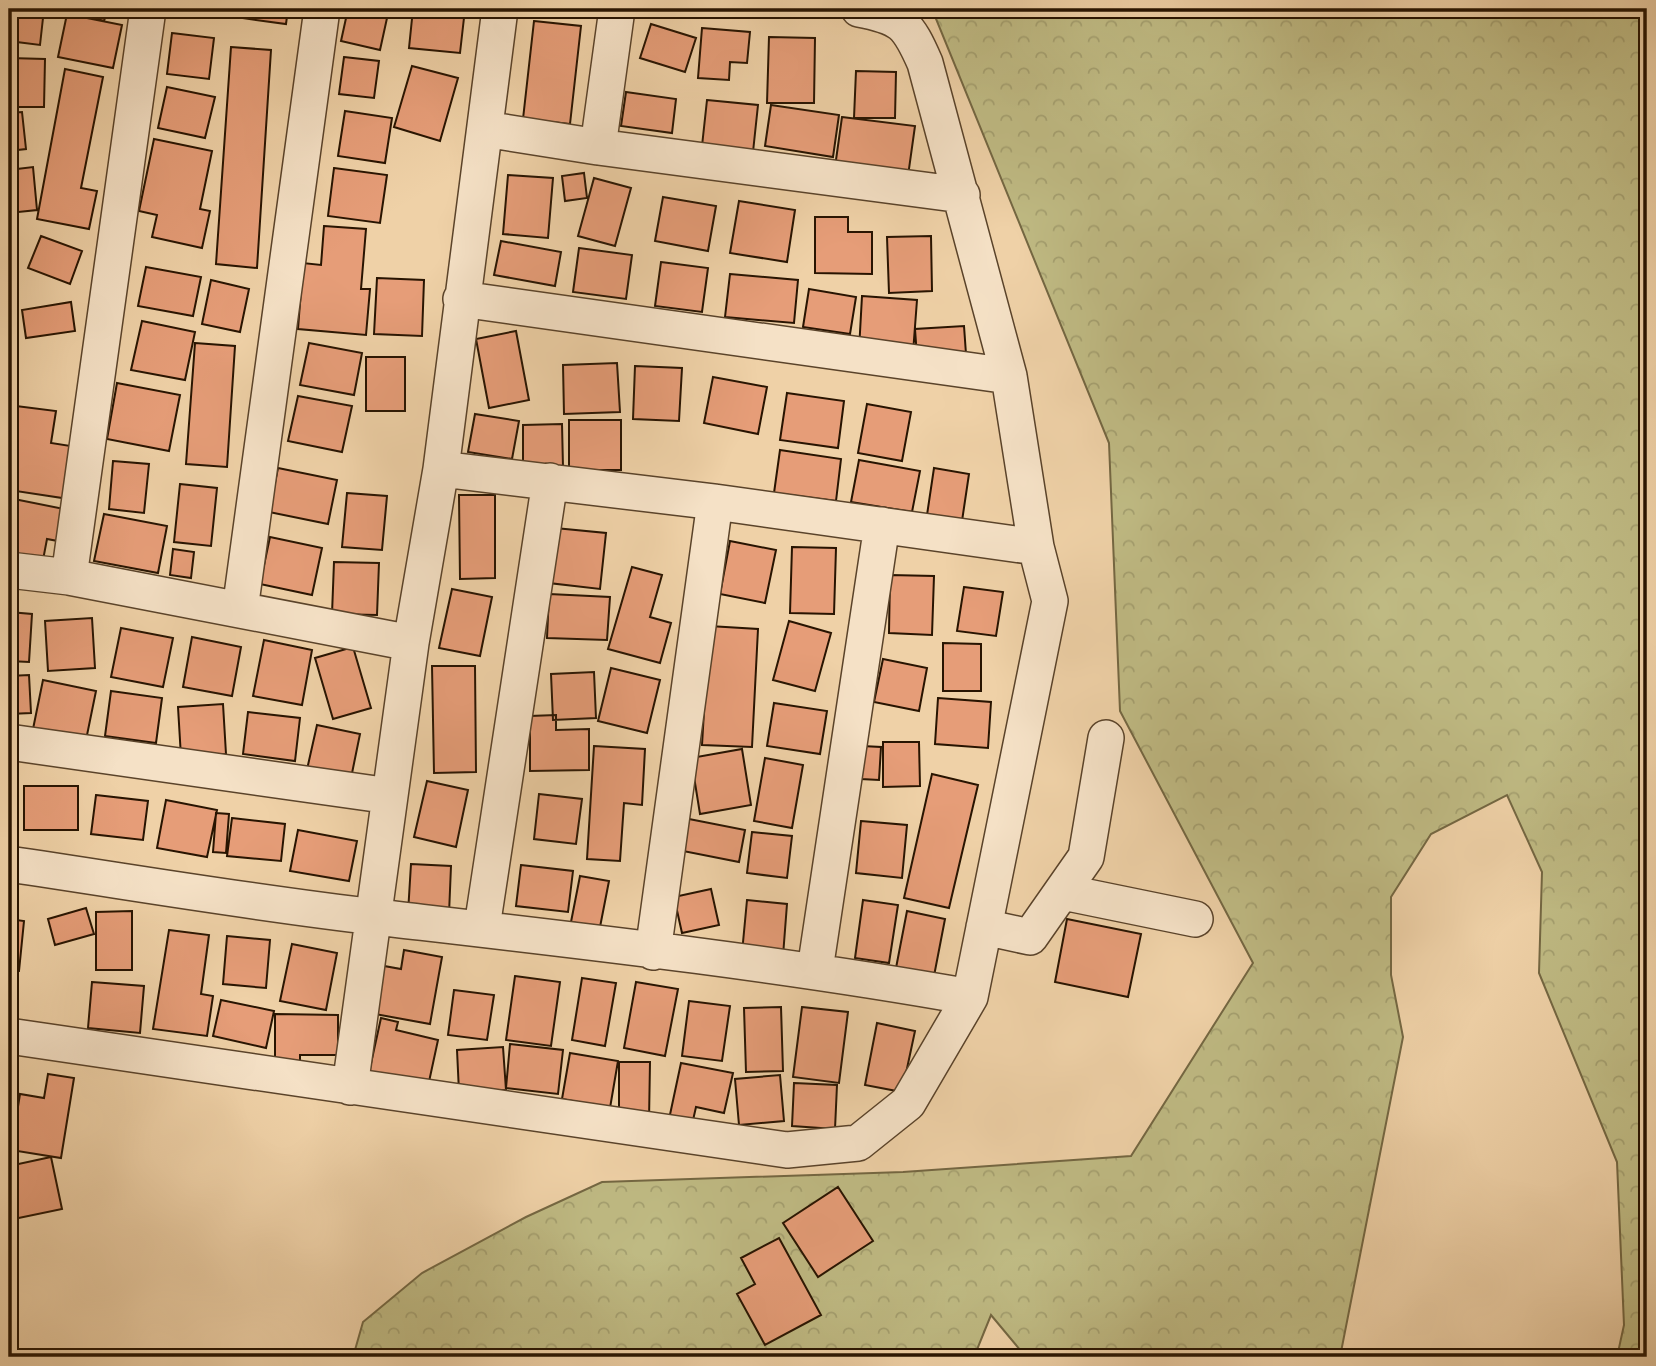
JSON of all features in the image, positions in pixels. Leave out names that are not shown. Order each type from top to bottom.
[{"type":"street","points":[[69,576],[148,9]]},
{"type":"street","points":[[240,610],[322,9]]},
{"type":"street","points":[[350,1087],[411,643],[441,469],[500,9]]},
{"type":"street","points":[[598,147],[617,9]]},
{"type":"street","points":[[9,1039],[787,1150],[858,1143],[908,1103],[970,997],[1050,601],[1036,547],[1009,376],[925,63],[911,31],[884,13],[859,9]]},
{"type":"street","points":[[485,129],[598,147],[962,195]]},
{"type":"street","points":[[461,299],[1009,376]]},
{"type":"street","points":[[441,469],[715,502],[1036,547]]},
{"type":"street","points":[[482,927],[550,481]]},
{"type":"street","points":[[653,952],[715,502]]},
{"type":"street","points":[[815,970],[882,525]]},
{"type":"street","points":[[9,570],[69,576],[411,643]]},
{"type":"street","points":[[984,927],[1030,937],[1086,858],[1106,738]]},
{"type":"street","points":[[9,742],[390,796]]},
{"type":"street","points":[[9,864],[374,917],[482,927],[653,952],[815,970],[970,997]]},
{"type":"street","points":[[1063,891],[1195,919]]},
{"type":"green space","points":[[932,9],[1647,9],[1647,1357],[1617,1357],[1624,1325],[1617,1162],[1539,973],[1542,872],[1507,795],[1431,834],[1391,897],[1391,975],[1403,1037],[1340,1357],[1026,1357],[991,1315],[974,1357],[353,1357],[363,1322],[422,1273],[526,1217],[602,1182],[903,1172],[1131,1156],[1253,963],[1120,711],[1109,443]]},
{"type":"building","points":[[9,9],[44,9],[40,45],[9,41]]},
{"type":"building","points":[[64,9],[108,9],[104,21]]},
{"type":"building","points":[[243,9],[288,9],[286,24],[242,18]]},
{"type":"building","points":[[348,9],[389,9],[380,50],[341,41]]},
{"type":"building","points":[[413,9],[465,9],[460,53],[409,48]]},
{"type":"building","points":[[67,14],[122,25],[113,68],[58,57]]},
{"type":"building","points":[[534,21],[581,26],[570,124],[523,119]]},
{"type":"building","points":[[651,24],[696,38],[685,72],[640,58]]},
{"type":"building","points":[[702,28],[750,32],[747,63],[730,62],[729,80],[698,78]]},
{"type":"building","points":[[172,33],[214,38],[209,79],[167,74]]},
{"type":"building","points":[[769,37],[815,38],[814,103],[767,103]]},
{"type":"building","points":[[231,47],[271,50],[257,268],[216,264]]},
{"type":"building","points":[[344,57],[379,61],[374,98],[339,94]]},
{"type":"building","points":[[9,58],[45,59],[44,107],[9,107]]},
{"type":"building","points":[[412,66],[458,78],[440,141],[394,127]]},
{"type":"building","points":[[65,69],[103,77],[81,188],[97,191],[89,229],[37,219]]},
{"type":"building","points":[[856,71],[896,72],[895,118],[854,118]]},
{"type":"building","points":[[167,87],[215,97],[205,138],[158,128]]},
{"type":"building","points":[[626,92],[676,99],[672,133],[621,126]]},
{"type":"building","points":[[707,100],[758,105],[753,152],[702,146]]},
{"type":"building","points":[[771,105],[839,115],[833,157],[765,146]]},
{"type":"building","points":[[345,111],[392,118],[385,163],[338,156]]},
{"type":"building","points":[[22,112],[26,149],[9,151],[9,113]]},
{"type":"building","points":[[842,117],[915,126],[908,176],[835,167]]},
{"type":"building","points":[[154,139],[212,151],[200,209],[210,211],[202,248],[152,237],[157,215],[139,211]]},
{"type":"building","points":[[33,167],[37,210],[9,213],[9,170]]},
{"type":"building","points":[[334,168],[387,175],[380,223],[328,216]]},
{"type":"building","points":[[584,173],[587,198],[565,201],[562,176]]},
{"type":"building","points":[[508,175],[553,178],[548,238],[503,234]]},
{"type":"building","points":[[594,178],[631,188],[615,246],[578,236]]},
{"type":"building","points":[[663,197],[716,206],[708,251],[655,241]]},
{"type":"building","points":[[739,201],[795,210],[787,262],[730,253]]},
{"type":"building","points":[[815,217],[848,217],[848,232],[872,232],[872,274],[815,273]]},
{"type":"building","points":[[324,226],[366,229],[361,289],[370,289],[366,335],[298,329],[303,263],[321,265]]},
{"type":"building","points":[[9,228],[17,230],[9,269]]},
{"type":"building","points":[[41,236],[82,251],[70,284],[28,268]]},
{"type":"building","points":[[931,236],[932,291],[889,293],[887,237]]},
{"type":"building","points":[[501,241],[561,252],[555,286],[494,275]]},
{"type":"building","points":[[579,248],[632,255],[626,299],[573,292]]},
{"type":"building","points":[[661,262],[708,268],[702,312],[655,306]]},
{"type":"building","points":[[146,267],[201,277],[193,316],[138,306]]},
{"type":"building","points":[[730,274],[798,280],[794,323],[725,317]]},
{"type":"building","points":[[377,278],[424,280],[422,336],[374,334]]},
{"type":"building","points":[[211,280],[249,289],[240,332],[202,324]]},
{"type":"building","points":[[809,289],[856,297],[850,334],[803,327]]},
{"type":"building","points":[[862,296],[917,300],[913,353],[859,350]]},
{"type":"building","points":[[71,302],[75,331],[26,338],[22,310]]},
{"type":"building","points":[[142,321],[195,332],[185,380],[131,370]]},
{"type":"building","points":[[964,326],[966,354],[917,357],[915,329]]},
{"type":"building","points":[[516,331],[529,400],[489,408],[476,339]]},
{"type":"building","points":[[195,343],[235,346],[227,467],[186,464]]},
{"type":"building","points":[[309,343],[362,353],[354,395],[300,385]]},
{"type":"building","points":[[366,357],[405,357],[405,411],[366,411]]},
{"type":"building","points":[[617,363],[620,412],[564,414],[563,365]]},
{"type":"building","points":[[635,366],[682,368],[679,421],[633,419]]},
{"type":"building","points":[[713,377],[767,387],[758,434],[704,423]]},
{"type":"building","points":[[117,383],[180,395],[169,451],[107,439]]},
{"type":"building","points":[[787,393],[844,401],[838,448],[780,440]]},
{"type":"building","points":[[298,396],[352,406],[342,452],[288,441]]},
{"type":"building","points":[[867,404],[911,412],[902,461],[858,453]]},
{"type":"building","points":[[16,406],[56,411],[51,443],[77,447],[69,499],[9,490],[9,454]]},
{"type":"building","points":[[475,414],[519,421],[512,459],[468,452]]},
{"type":"building","points":[[569,420],[621,420],[621,470],[569,470]]},
{"type":"building","points":[[562,424],[563,467],[523,468],[523,425]]},
{"type":"building","points":[[780,450],[841,459],[836,501],[774,493]]},
{"type":"building","points":[[859,460],[920,471],[912,512],[851,502]]},
{"type":"building","points":[[113,461],[149,464],[144,513],[109,509]]},
{"type":"building","points":[[278,468],[337,480],[328,524],[269,512]]},
{"type":"building","points":[[934,468],[969,474],[962,521],[927,515]]},
{"type":"building","points":[[180,484],[217,488],[211,546],[174,542]]},
{"type":"building","points":[[347,493],[387,496],[382,550],[342,547]]},
{"type":"building","points":[[459,495],[495,495],[495,578],[460,579]]},
{"type":"building","points":[[9,498],[69,510],[63,542],[47,539],[43,560],[9,553]]},
{"type":"building","points":[[104,514],[167,526],[158,573],[94,561]]},
{"type":"building","points":[[555,528],[606,533],[600,589],[549,583]]},
{"type":"building","points":[[270,537],[322,548],[312,595],[260,584]]},
{"type":"building","points":[[730,541],[776,550],[765,603],[720,594]]},
{"type":"building","points":[[792,547],[836,548],[834,614],[790,613]]},
{"type":"building","points":[[173,549],[194,552],[191,578],[170,575]]},
{"type":"building","points":[[334,562],[379,563],[377,615],[332,614]]},
{"type":"building","points":[[632,567],[662,575],[650,617],[671,623],[660,663],[608,649]]},
{"type":"building","points":[[890,575],[934,576],[932,635],[889,633]]},
{"type":"building","points":[[964,587],[1003,592],[996,636],[957,631]]},
{"type":"building","points":[[452,589],[492,597],[480,656],[439,648]]},
{"type":"building","points":[[549,594],[610,597],[607,640],[547,638]]},
{"type":"building","points":[[9,612],[32,614],[29,662],[9,661]]},
{"type":"building","points":[[92,618],[95,668],[48,671],[45,621]]},
{"type":"building","points":[[789,621],[831,633],[815,691],[773,680]]},
{"type":"building","points":[[709,626],[758,629],[752,747],[702,745]]},
{"type":"building","points":[[121,628],[173,638],[163,687],[111,677]]},
{"type":"building","points":[[192,637],[241,647],[232,696],[183,687]]},
{"type":"building","points":[[264,640],[312,650],[302,705],[253,696]]},
{"type":"building","points":[[943,643],[981,644],[981,691],[943,691]]},
{"type":"building","points":[[353,647],[371,708],[333,719],[315,658]]},
{"type":"building","points":[[883,659],[927,668],[919,711],[874,702]]},
{"type":"building","points":[[432,666],[475,666],[476,772],[434,773]]},
{"type":"building","points":[[611,668],[660,680],[647,733],[598,721]]},
{"type":"building","points":[[594,672],[596,718],[553,720],[551,674]]},
{"type":"building","points":[[29,675],[31,713],[9,714],[9,676]]},
{"type":"building","points":[[43,680],[96,691],[86,740],[33,729]]},
{"type":"building","points":[[111,691],[162,698],[156,743],[105,736]]},
{"type":"building","points":[[938,698],[991,702],[988,748],[935,744]]},
{"type":"building","points":[[774,703],[827,711],[820,754],[767,746]]},
{"type":"building","points":[[223,704],[226,754],[181,757],[178,707]]},
{"type":"building","points":[[248,712],[300,718],[295,761],[243,754]]},
{"type":"building","points":[[556,715],[556,730],[589,729],[589,770],[530,771],[530,716]]},
{"type":"building","points":[[317,725],[360,734],[350,783],[306,774]]},
{"type":"building","points":[[883,742],[919,742],[920,786],[883,787]]},
{"type":"building","points":[[594,746],[645,749],[642,805],[624,803],[620,861],[587,859]]},
{"type":"building","points":[[862,746],[881,747],[879,780],[861,779]]},
{"type":"building","points":[[742,749],[751,805],[700,814],[691,758]]},
{"type":"building","points":[[765,758],[803,765],[792,828],[754,821]]},
{"type":"building","points":[[932,774],[978,785],[949,908],[904,898]]},
{"type":"building","points":[[427,781],[468,790],[456,847],[414,837]]},
{"type":"building","points":[[24,786],[78,786],[78,830],[24,830]]},
{"type":"building","points":[[539,794],[582,799],[576,844],[534,839]]},
{"type":"building","points":[[96,795],[148,801],[143,840],[91,834]]},
{"type":"building","points":[[166,800],[217,810],[207,857],[157,848]]},
{"type":"building","points":[[216,813],[229,814],[226,853],[213,852]]},
{"type":"building","points":[[232,818],[285,824],[281,861],[227,856]]},
{"type":"building","points":[[689,819],[745,830],[739,862],[683,851]]},
{"type":"building","points":[[861,821],[907,825],[902,878],[856,873]]},
{"type":"building","points":[[298,830],[357,841],[349,881],[290,871]]},
{"type":"building","points":[[752,832],[792,836],[787,878],[747,873]]},
{"type":"building","points":[[411,864],[451,866],[449,914],[408,913]]},
{"type":"building","points":[[521,865],[573,871],[568,912],[516,906]]},
{"type":"building","points":[[580,876],[609,881],[600,927],[571,922]]},
{"type":"building","points":[[711,889],[719,925],[682,933],[674,897]]},
{"type":"building","points":[[747,900],[787,904],[783,956],[742,953]]},
{"type":"building","points":[[863,900],[898,905],[889,963],[855,958]]},
{"type":"building","points":[[86,908],[94,934],[55,945],[48,919]]},
{"type":"building","points":[[132,911],[132,970],[96,970],[96,912]]},
{"type":"building","points":[[907,911],[945,919],[934,976],[896,968]]},
{"type":"building","points":[[9,919],[24,921],[19,971],[9,970]]},
{"type":"building","points":[[1067,919],[1141,934],[1128,997],[1055,982]]},
{"type":"building","points":[[169,930],[209,935],[201,994],[213,996],[207,1036],[153,1029]]},
{"type":"building","points":[[227,936],[270,940],[266,988],[223,984]]},
{"type":"building","points":[[292,944],[337,953],[326,1010],[280,1001]]},
{"type":"building","points":[[404,950],[442,957],[430,1024],[375,1014],[384,966],[401,969]]},
{"type":"building","points":[[9,971],[12,1005],[9,1005]]},
{"type":"building","points":[[515,976],[560,982],[551,1046],[506,1040]]},
{"type":"building","points":[[582,978],[616,983],[605,1046],[572,1040]]},
{"type":"building","points":[[92,982],[144,986],[140,1033],[88,1028]]},
{"type":"building","points":[[636,982],[678,989],[665,1056],[624,1048]]},
{"type":"building","points":[[454,990],[494,995],[487,1040],[448,1035]]},
{"type":"building","points":[[221,1000],[274,1011],[266,1048],[213,1036]]},
{"type":"building","points":[[689,1001],[730,1006],[722,1061],[682,1056]]},
{"type":"building","points":[[781,1007],[783,1071],[746,1072],[744,1008]]},
{"type":"building","points":[[802,1007],[848,1012],[839,1083],[793,1077]]},
{"type":"building","points":[[275,1014],[338,1015],[338,1055],[300,1055],[300,1068],[275,1068]]},
{"type":"building","points":[[381,1018],[398,1022],[396,1030],[438,1040],[427,1091],[368,1077]]},
{"type":"building","points":[[877,1023],[915,1031],[902,1092],[865,1085]]},
{"type":"building","points":[[510,1044],[563,1050],[558,1094],[506,1088]]},
{"type":"building","points":[[503,1047],[506,1090],[459,1092],[457,1050]]},
{"type":"building","points":[[570,1053],[618,1061],[610,1108],[562,1099]]},
{"type":"building","points":[[619,1062],[650,1062],[649,1121],[619,1121]]},
{"type":"building","points":[[681,1063],[733,1073],[724,1113],[696,1107],[691,1129],[668,1124]]},
{"type":"building","points":[[48,1074],[74,1078],[61,1158],[11,1150],[20,1094],[44,1098]]},
{"type":"building","points":[[780,1075],[784,1121],[739,1125],[735,1079]]},
{"type":"building","points":[[794,1083],[837,1085],[835,1129],[792,1126]]},
{"type":"building","points":[[51,1157],[62,1209],[9,1220],[9,1166]]},
{"type":"building","points":[[838,1187],[873,1241],[818,1277],[783,1223]]},
{"type":"building","points":[[779,1238],[821,1315],[765,1345],[737,1294],[755,1284],[741,1258]]}]
